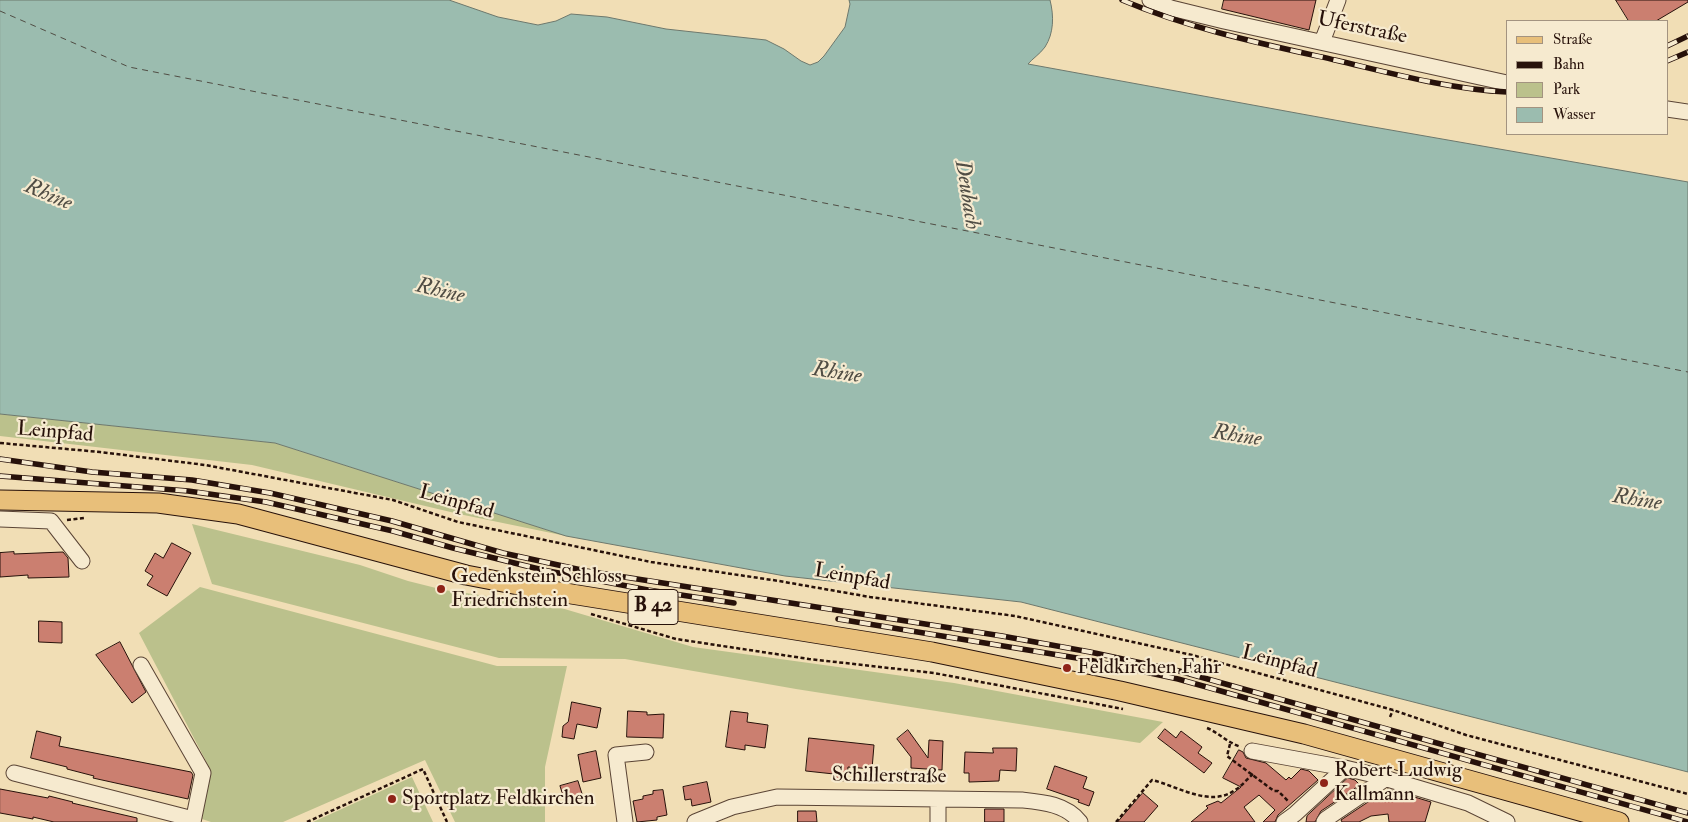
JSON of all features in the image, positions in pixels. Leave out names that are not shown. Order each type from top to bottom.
[{"type":"main road","name":"B 42","points":[[0,500],[158,503],[238,514],[466,575],[543,590],[932,652],[1120,691],[1304,734],[1607,820]]},
{"type":"street","name":"Uferstraße","points":[[1150,0],[1171,8],[1224,21],[1506,83]]},
{"type":"street","points":[[1322,42],[1338,0]]},
{"type":"street","points":[[1668,109],[1688,112]]},
{"type":"street","points":[[0,518],[51,521],[82,561]]},
{"type":"street","points":[[14,773],[193,821],[203,773],[141,665]]},
{"type":"street","points":[[1252,751],[1345,768],[1385,779],[1468,803],[1507,822]]},
{"type":"street","points":[[625,822],[616,756],[646,752]]},
{"type":"street","points":[[1284,822],[1345,768]]},
{"type":"street","points":[[1324,822],[1385,779]]},
{"type":"street","name":"Schillerstraße","points":[[697,822],[732,807],[777,797],[1022,800],[1049,803],[1061,808],[1080,822]]},
{"type":"street","points":[[938,800],[938,822]]},
{"type":"path","name":"Leinpfad","points":[[0,443],[100,452],[205,465],[393,500],[458,522],[651,562],[779,581],[870,598],[1015,616],[1191,657],[1392,710],[1466,735],[1688,794]]},
{"type":"path","points":[[1390,717],[1392,710]]},
{"type":"path","points":[[1214,731],[1230,744],[1252,751]]},
{"type":"path","points":[[1230,744],[1227,756],[1274,791],[1278,791],[1298,811]]},
{"type":"path","points":[[307,822],[423,770],[447,822]]},
{"type":"path","points":[[1116,822],[1152,780],[1170,784],[1202,797],[1213,798],[1235,790],[1253,774]]},
{"type":"green space","points":[[0,414],[275,443],[566,536],[459,514],[252,465],[0,436]]},
{"type":"green space","points":[[192,524],[360,565],[408,581],[444,590],[551,605],[693,647],[954,683],[1163,722],[1140,743],[796,689],[625,659],[499,658],[212,584]]},
{"type":"green space","points":[[200,587],[497,666],[567,666],[545,767],[545,822],[455,822],[425,760],[283,822],[211,822],[202,819],[208,765],[139,633]]},
{"type":"green space","name":"Sportplatz Feldkirchen","points":[[412,777],[433,822],[313,822]]},
{"type":"water","points":[[0,0],[449,0],[498,17],[538,25],[556,21],[571,14],[607,17],[666,29],[766,40],[810,65],[818,62],[824,56],[845,27],[850,4],[849,0],[1050,0],[1053,18],[1048,42],[1043,50],[1028,64],[1688,182],[1688,772],[1021,602],[785,576],[566,536],[275,443],[0,414]]},
{"type":"building","points":[[1224,0],[1316,0],[1309,30],[1222,9]]},
{"type":"building","points":[[1616,0],[1688,0],[1688,2],[1658,20],[1628,20]]},
{"type":"building","points":[[172,543],[191,553],[167,596],[147,585],[153,576],[145,571],[155,553],[163,558]]},
{"type":"building","points":[[14,552],[14,554],[63,552],[68,558],[69,577],[28,578],[28,575],[0,577],[0,553]]},
{"type":"building","points":[[39,621],[62,622],[62,643],[39,642]]},
{"type":"building","points":[[120,642],[146,692],[132,703],[96,655]]},
{"type":"building","points":[[572,702],[601,708],[597,728],[577,724],[574,739],[562,737],[563,726],[568,722]]},
{"type":"building","points":[[628,711],[647,712],[647,715],[664,714],[663,738],[627,737]]},
{"type":"building","points":[[731,711],[748,713],[747,722],[768,725],[765,748],[745,745],[745,750],[726,747]]},
{"type":"building","points":[[1165,729],[1176,738],[1181,731],[1202,747],[1198,753],[1212,763],[1204,773],[1158,738]]},
{"type":"building","points":[[908,730],[928,758],[929,740],[943,741],[942,770],[911,768],[911,757],[897,739]]},
{"type":"building","points":[[37,731],[61,737],[59,746],[191,772],[193,775],[188,799],[93,778],[94,776],[67,769],[67,767],[31,758]]},
{"type":"building","points":[[809,738],[874,745],[872,769],[848,767],[847,781],[833,780],[834,774],[806,771]]},
{"type":"building","points":[[993,748],[1017,748],[1016,771],[1000,770],[999,781],[969,782],[969,773],[964,773],[965,752],[993,753]]},
{"type":"building","points":[[1239,750],[1243,752],[1246,758],[1266,763],[1286,780],[1289,777],[1291,779],[1301,769],[1309,771],[1318,780],[1278,815],[1275,822],[1263,822],[1275,810],[1259,795],[1244,807],[1255,822],[1191,822],[1208,808],[1206,806],[1218,801],[1221,803],[1241,787],[1223,778]]},
{"type":"building","points":[[596,751],[601,778],[583,782],[578,755]]},
{"type":"building","points":[[1055,766],[1087,777],[1083,788],[1094,792],[1089,806],[1078,802],[1079,800],[1047,789]]},
{"type":"building","points":[[1348,778],[1355,780],[1360,785],[1321,811],[1315,822],[1306,822],[1307,816]]},
{"type":"building","points":[[578,781],[584,800],[566,805],[560,786]]},
{"type":"building","points":[[707,782],[711,802],[692,806],[691,799],[685,800],[683,787]]},
{"type":"building","points":[[0,789],[48,798],[49,796],[137,818],[137,822],[54,822],[0,813]]},
{"type":"building","points":[[1388,789],[1431,802],[1425,822],[1389,822],[1388,814],[1371,816],[1359,822],[1342,822],[1341,820],[1380,794],[1387,793]]},
{"type":"building","points":[[663,790],[667,815],[657,817],[657,820],[637,822],[633,801],[653,794],[653,791]]},
{"type":"building","points":[[1143,793],[1158,806],[1144,822],[1118,822]]},
{"type":"building","points":[[985,809],[1004,809],[1004,822],[985,822]]},
{"type":"building","points":[[798,811],[816,811],[817,822],[798,822]]},
{"type":"ferry route","points":[[0,11],[129,67],[1688,372]]},
{"type":"railway","points":[[1122,0],[1200,28],[1254,42],[1420,80],[1463,88],[1506,92]]},
{"type":"railway","points":[[1668,46],[1688,36]]},
{"type":"railway","points":[[1668,61],[1688,52]]},
{"type":"railway","points":[[0,459],[92,472],[192,480],[270,493],[392,521],[503,553],[586,571],[1002,636],[1090,652],[1179,671],[1688,813]]},
{"type":"railway","points":[[0,476],[188,491],[266,502],[393,531],[543,570],[648,590],[734,603]]},
{"type":"railway","points":[[838,619],[1089,660],[1178,679],[1688,822]]},
{"type":"place","name":"Gedenkstein Schloss Friedrichstein","points":[[441,589]]},
{"type":"place","name":"Feldkirchen Fahr","points":[[1067,668]]},
{"type":"place","name":"Robert Ludwig Kallmann","points":[[1324,783]]},
{"type":"place","name":"Sportplatz Feldkirchen","points":[[392,799]]},
{"type":"water label","name":"Deubach","points":[[966,195]]},
{"type":"water label","name":"Rhine","points":[[48,196]]},
{"type":"water label","name":"Rhine","points":[[440,292]]},
{"type":"water label","name":"Rhine","points":[[837,374]]},
{"type":"water label","name":"Rhine","points":[[1237,437]]},
{"type":"water label","name":"Rhine","points":[[1637,501]]}]
